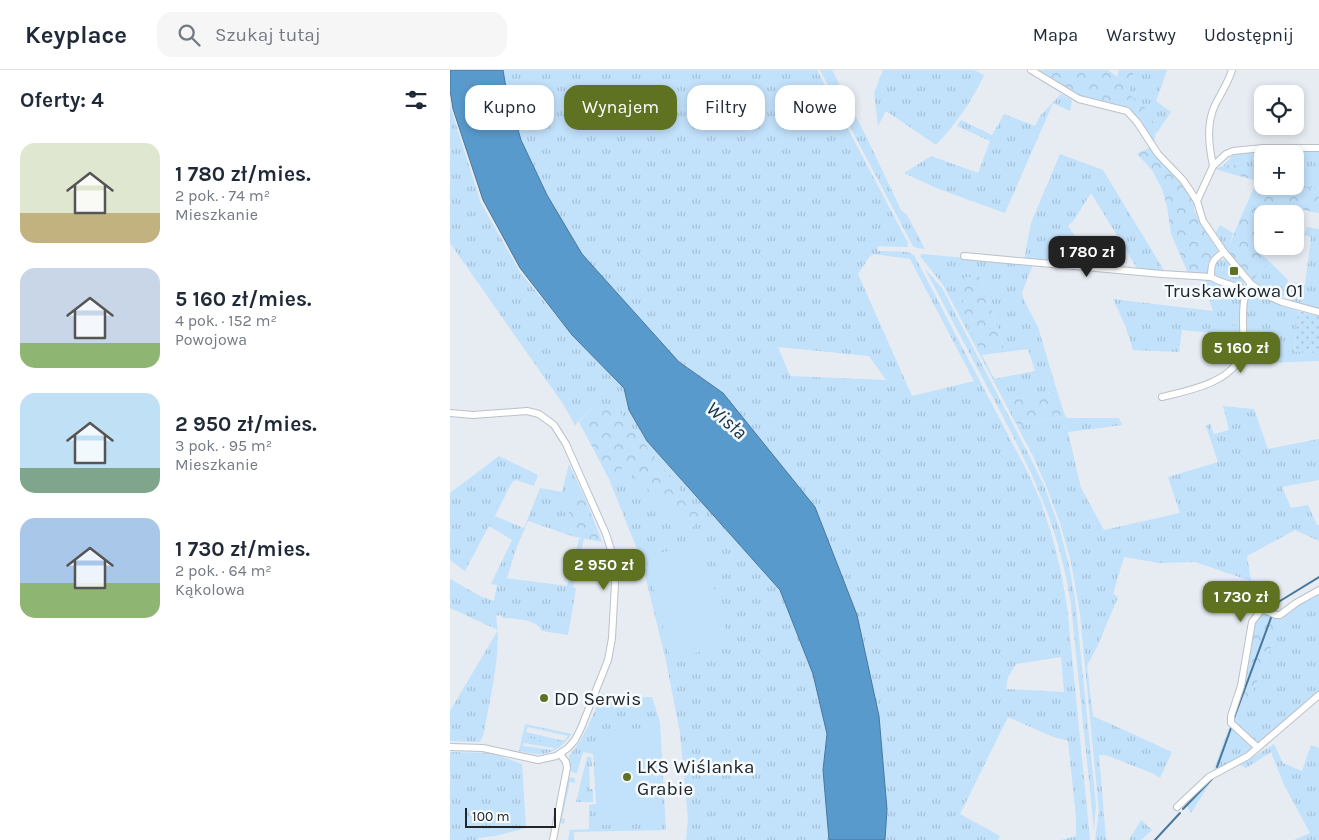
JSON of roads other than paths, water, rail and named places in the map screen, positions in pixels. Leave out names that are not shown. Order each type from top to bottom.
[{"type":"street","points":[[1031,70],[1078,99],[1126,111],[1137,122],[1158,154],[1183,180],[1197,201],[1203,221],[1224,252],[1251,284],[1268,296],[1282,302],[1319,312]]},
{"type":"street","points":[[1213,166],[1208,138],[1211,121],[1214,106],[1228,82],[1232,70]]},
{"type":"street","points":[[1197,201],[1213,166],[1226,154],[1233,151],[1263,148],[1319,148]]},
{"type":"street","points":[[1211,277],[1211,264],[1224,252]]},
{"type":"street","points":[[964,256],[1153,274],[1211,277],[1218,282],[1247,290]]},
{"type":"street","points":[[1162,396],[1211,383],[1228,372],[1241,357],[1243,349],[1244,301],[1251,284]]},
{"type":"street","points":[[450,413],[473,416],[527,411],[548,419],[557,428],[566,444],[610,545],[613,556],[615,583],[610,652],[604,675],[578,735],[572,744],[560,754],[546,760],[534,760],[484,748],[450,747]]},
{"type":"street","points":[[1257,747],[1231,723],[1231,716],[1241,686],[1252,622],[1262,609],[1272,612],[1276,616],[1280,615],[1319,590]]},
{"type":"street","points":[[1177,807],[1212,774],[1248,756],[1319,695]]},
{"type":"street","points":[[553,840],[567,768],[566,762],[560,754]]},
{"type":"water","name":"Wisła","points":[[450,70],[503,70],[506,85],[465,85],[465,130],[518,130],[547,195],[582,254],[679,362],[723,393],[815,507],[857,615],[879,716],[887,809],[885,840],[829,840],[823,770],[827,734],[813,674],[780,590],[647,441],[629,410],[624,388],[572,335],[520,268],[483,200],[453,109],[450,90]]},
{"type":"waterway","points":[[1274,609],[1280,601],[1319,577]]},
{"type":"waterway","points":[[1234,718],[1272,615]]},
{"type":"waterway","points":[[1217,767],[1231,728]]},
{"type":"waterway","points":[[1183,809],[1212,779]]},
{"type":"waterway","points":[[1155,840],[1180,813]]},
{"type":"place","name":"Truskawkowa 01","points":[[1234,271]]},
{"type":"place","name":"DD Serwis","points":[[544,698]]},
{"type":"place","name":"LKS Wiślanka Grabie","points":[[627,777]]}]
